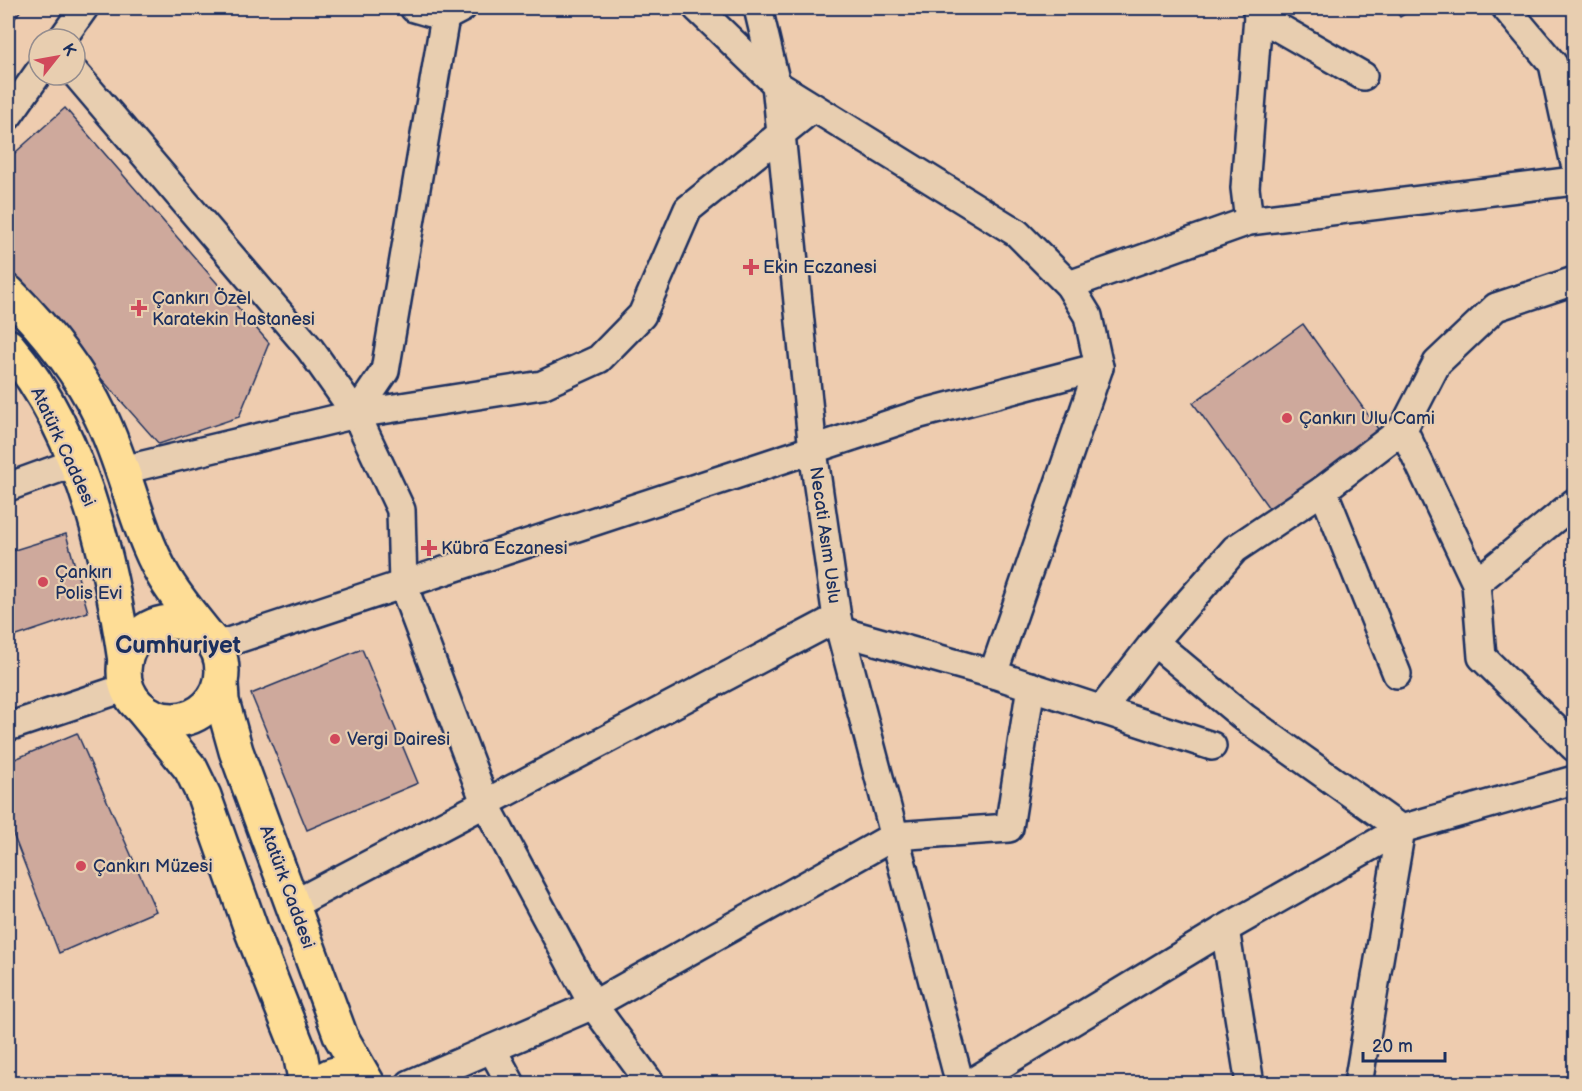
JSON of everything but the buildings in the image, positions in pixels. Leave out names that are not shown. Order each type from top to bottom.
[{"type":"main road","points":[[8,292],[42,331],[88,392],[123,470],[140,523],[162,573],[211,640],[223,671],[221,684],[209,705],[188,718],[163,719],[131,685],[136,637],[159,623],[185,623],[211,640]]},
{"type":"main road","name":"Atatürk Caddesi","points":[[8,346],[36,386],[74,463],[95,516],[108,562],[131,685],[191,769],[204,796],[251,929],[300,1053],[306,1083]]},
{"type":"main road","name":"Atatürk Caddesi","points":[[221,684],[222,701],[236,751],[294,904],[340,1037],[368,1083]]},
{"type":"main road","points":[[318,1083],[330,1075],[341,1072],[352,1074],[368,1083]]},
{"type":"street","points":[[71,27],[84,8]]},
{"type":"street","points":[[356,414],[385,371],[454,12],[414,8]]},
{"type":"street","points":[[697,8],[776,84],[1017,233],[1069,285],[1088,316],[1099,367],[993,674]]},
{"type":"street","name":"Necati Asım Uslu","points":[[758,8],[776,84],[813,451],[839,624],[960,1083]]},
{"type":"street","points":[[1506,8],[1553,64],[1575,160]]},
{"type":"street","points":[[1249,221],[1245,188],[1257,12],[1363,76]]},
{"type":"street","points":[[8,116],[28,87]]},
{"type":"street","points":[[86,87],[310,349],[356,414],[401,510],[403,585],[486,805],[593,1005],[651,1083]]},
{"type":"street","points":[[123,470],[356,414],[542,385],[599,359],[642,315],[688,209],[813,108]]},
{"type":"street","points":[[1069,285],[1249,221],[1575,181]]},
{"type":"street","points":[[1101,710],[1154,642],[1235,549],[1323,490],[1404,429],[1437,363],[1496,307],[1575,281]]},
{"type":"street","points":[[211,640],[403,585],[920,414],[1099,367]]},
{"type":"street","points":[[1404,429],[1476,584],[1482,657],[1575,747]]},
{"type":"street","points":[[8,487],[74,463]]},
{"type":"street","points":[[1323,490],[1397,674]]},
{"type":"street","points":[[1476,584],[1575,503]]},
{"type":"street","points":[[294,904],[839,624],[1212,746]]},
{"type":"street","points":[[1154,642],[1245,718],[1401,829]]},
{"type":"street","points":[[8,727],[131,685]]},
{"type":"street","points":[[410,1083],[593,1005],[894,836],[1009,828],[1031,687]]},
{"type":"street","points":[[969,1083],[1225,928],[1401,829],[1575,780]]},
{"type":"street","points":[[1358,1083],[1401,829]]},
{"type":"street","points":[[1225,928],[1250,1083]]},
{"type":"street","points":[[492,1049],[511,1083]]},
{"type":"place","name":"Ekin Eczanesi","points":[[751,267]]},
{"type":"place","name":"Çankırı Özel Karatekin Hastanesi","points":[[139,308]]},
{"type":"place","name":"Çankırı Ulu Cami","points":[[1287,418]]},
{"type":"place","name":"Kübra Eczanesi","points":[[429,548]]},
{"type":"place","name":"Çankırı Polis Evi","points":[[43,582]]},
{"type":"place","name":"Vergi Dairesi","points":[[335,739]]},
{"type":"place","name":"Çankırı Müzesi","points":[[81,866]]},
{"type":"district","name":"Cumhuriyet","points":[[178,645]]}]
